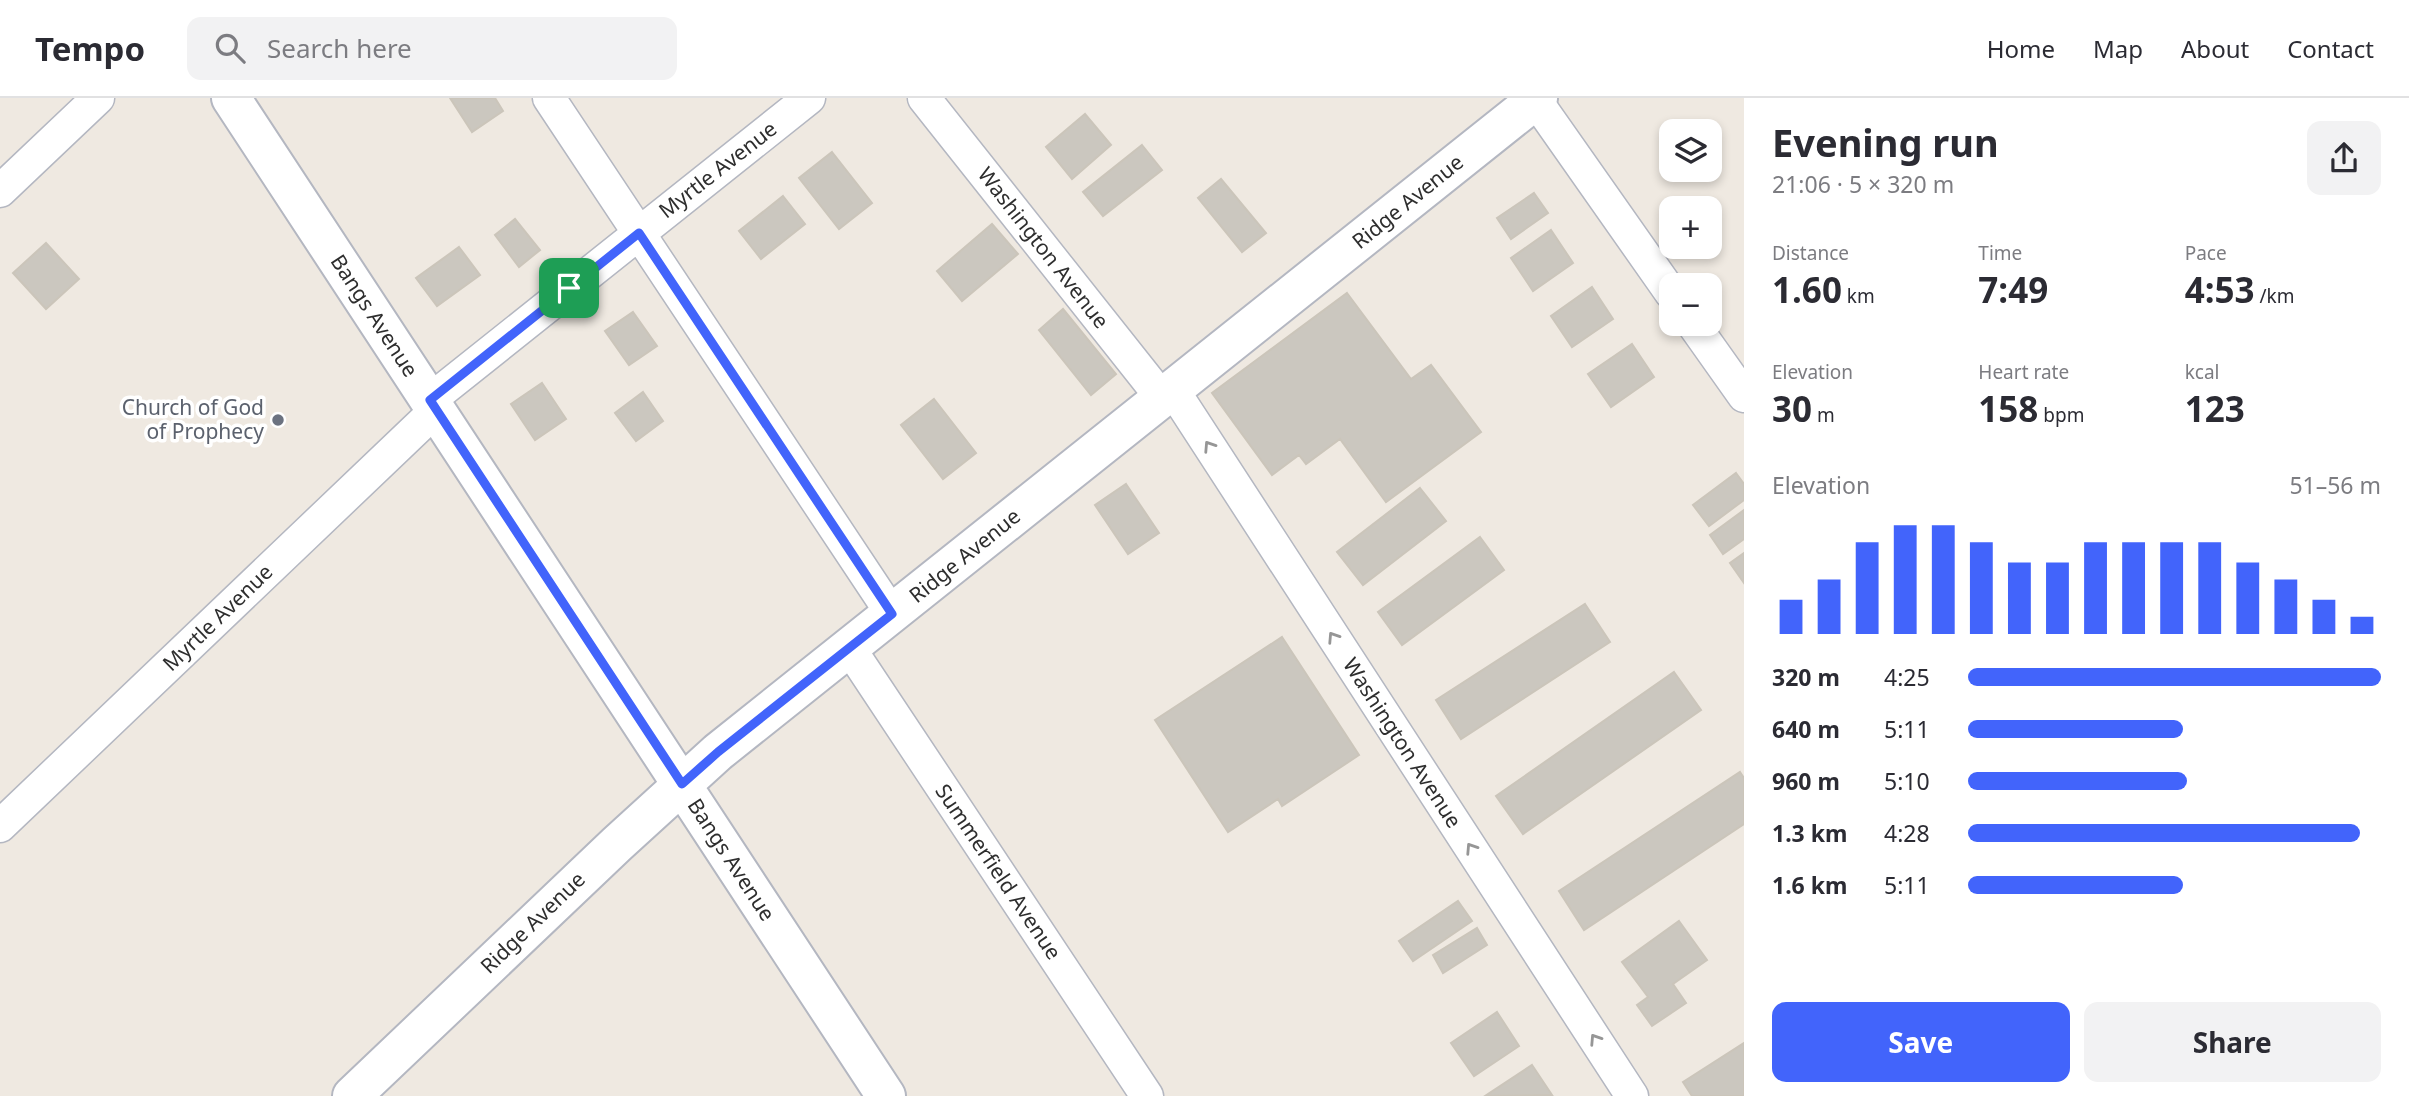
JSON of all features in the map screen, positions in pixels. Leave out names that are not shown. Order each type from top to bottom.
[{"type":"street","points":[[0,191],[98,98]]},
{"type":"street","name":"Bangs Avenue","points":[[231,98],[886,1096]]},
{"type":"street","points":[[549,98],[892,614]]},
{"type":"street","name":"Myrtle Avenue","points":[[0,826],[433,405],[639,233],[809,98]]},
{"type":"street","name":"Washington Avenue","points":[[924,98],[1168,394],[1632,1096]]},
{"type":"street","points":[[1536,99],[1659,276]]},
{"type":"street","name":"Ridge Avenue","points":[[352,1096],[718,752],[1536,99]]},
{"type":"street","points":[[1702,336],[1744,396]]},
{"type":"street","name":"Summerfield Avenue","points":[[850,649],[1147,1096]]},
{"type":"building","points":[[450,98],[495,98],[503,111],[472,132]]},
{"type":"building","points":[[1085,114],[1111,145],[1072,179],[1046,147]]},
{"type":"building","points":[[1142,145],[1162,170],[1103,216],[1083,192]]},
{"type":"building","points":[[832,152],[872,203],[839,229],[799,178]]},
{"type":"building","points":[[1221,179],[1266,233],[1242,252],[1198,198]]},
{"type":"building","points":[[1534,193],[1548,213],[1511,239],[1497,218]]},
{"type":"building","points":[[783,196],[805,224],[761,259],[739,231]]},
{"type":"building","points":[[515,219],[540,250],[519,267],[495,235]]},
{"type":"building","points":[[992,224],[1018,254],[962,301],[937,271]]},
{"type":"building","points":[[1551,230],[1573,263],[1533,291],[1511,258]]},
{"type":"building","points":[[46,243],[79,279],[46,309],[13,273]]},
{"type":"building","points":[[459,247],[480,275],[437,306],[416,278]]},
{"type":"building","points":[[1592,287],[1613,319],[1572,347],[1551,316]]},
{"type":"building","points":[[1347,293],[1411,379],[1431,365],[1481,432],[1386,502],[1340,439],[1306,464],[1299,455],[1272,475],[1212,393]]},
{"type":"building","points":[[1063,309],[1116,374],[1091,395],[1039,330]]},
{"type":"building","points":[[633,312],[657,346],[629,365],[605,331]]},
{"type":"building","points":[[1632,344],[1654,377],[1611,407],[1588,374]]},
{"type":"building","points":[[542,383],[566,419],[535,440],[511,404]]},
{"type":"building","points":[[643,392],[663,421],[636,441],[615,413]]},
{"type":"building","points":[[934,399],[976,453],[943,479],[901,425]]},
{"type":"building","points":[[1736,473],[1744,484],[1744,500],[1709,526],[1693,505]]},
{"type":"building","points":[[1126,484],[1159,533],[1128,554],[1095,505]]},
{"type":"building","points":[[1420,488],[1446,521],[1363,585],[1337,552]]},
{"type":"building","points":[[1744,510],[1744,539],[1723,554],[1710,535]]},
{"type":"building","points":[[1480,537],[1504,570],[1402,645],[1378,612]]},
{"type":"building","points":[[1744,553],[1744,583],[1730,563]]},
{"type":"building","points":[[1585,604],[1610,642],[1461,739],[1436,700]]},
{"type":"building","points":[[1282,637],[1359,755],[1282,806],[1278,799],[1228,832],[1155,720]]},
{"type":"building","points":[[1674,672],[1701,710],[1523,834],[1496,796]]},
{"type":"building","points":[[1740,772],[1744,778],[1744,824],[1584,930],[1559,891]]},
{"type":"building","points":[[1458,901],[1472,921],[1413,961],[1399,941]]},
{"type":"building","points":[[1679,921],[1707,960],[1673,984],[1686,1003],[1652,1026],[1637,1005],[1648,997],[1622,962]]},
{"type":"building","points":[[1477,928],[1487,945],[1443,973],[1433,955]]},
{"type":"building","points":[[1497,1012],[1519,1046],[1474,1076],[1451,1043]]},
{"type":"building","points":[[1744,1043],[1744,1096],[1692,1096],[1683,1082]]},
{"type":"building","points":[[1532,1065],[1552,1095],[1485,1096]]},
{"type":"place","name":"Church of God of Prophecy","points":[[278,420]]},
{"type":"route","points":[[639,233],[892,614],[718,752],[682,784],[430,400],[569,288],[639,233]]}]
